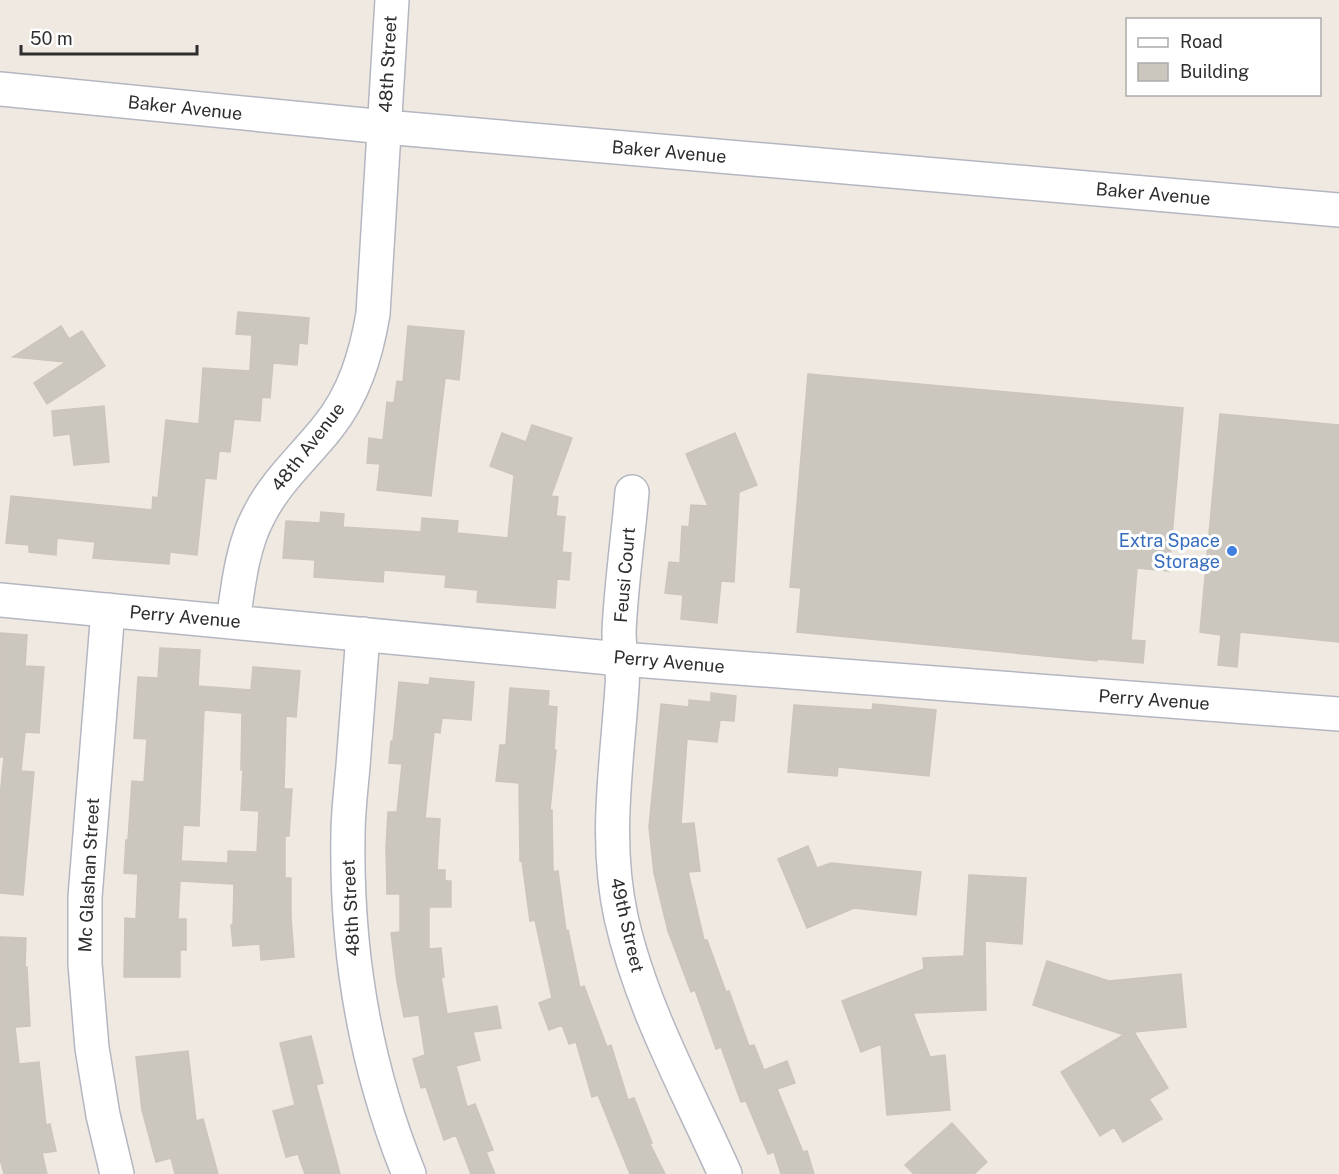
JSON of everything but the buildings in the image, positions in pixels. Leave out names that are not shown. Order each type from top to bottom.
[{"type":"street","name":"48th Street","points":[[385,127],[392,0]]},
{"type":"street","name":"Baker Avenue","points":[[0,90],[385,127],[1339,210]]},
{"type":"street","name":"48th Avenue","points":[[233,622],[245,557],[257,517],[272,492],[316,442],[340,410],[356,380],[367,348],[373,314],[385,127]]},
{"type":"street","name":"Feusi Court","points":[[621,658],[619,634],[632,492]]},
{"type":"street","name":"Perry Avenue","points":[[0,600],[621,658],[1339,714]]},
{"type":"street","name":"Mc Glashan Street","points":[[108,610],[85,897],[85,964],[92,1048],[103,1115],[117,1174]]},
{"type":"street","name":"48th Street","points":[[363,634],[348,833],[349,906],[354,964],[363,1021],[376,1078],[409,1174]]},
{"type":"street","name":"49th Street","points":[[621,658],[623,683],[612,802],[612,859],[621,916],[633,963],[647,1001],[725,1174]]},
{"type":"street","points":[[1281,710],[1339,703]]},
{"type":"place","name":"Extra Space Storage","points":[[1232,551]]}]
